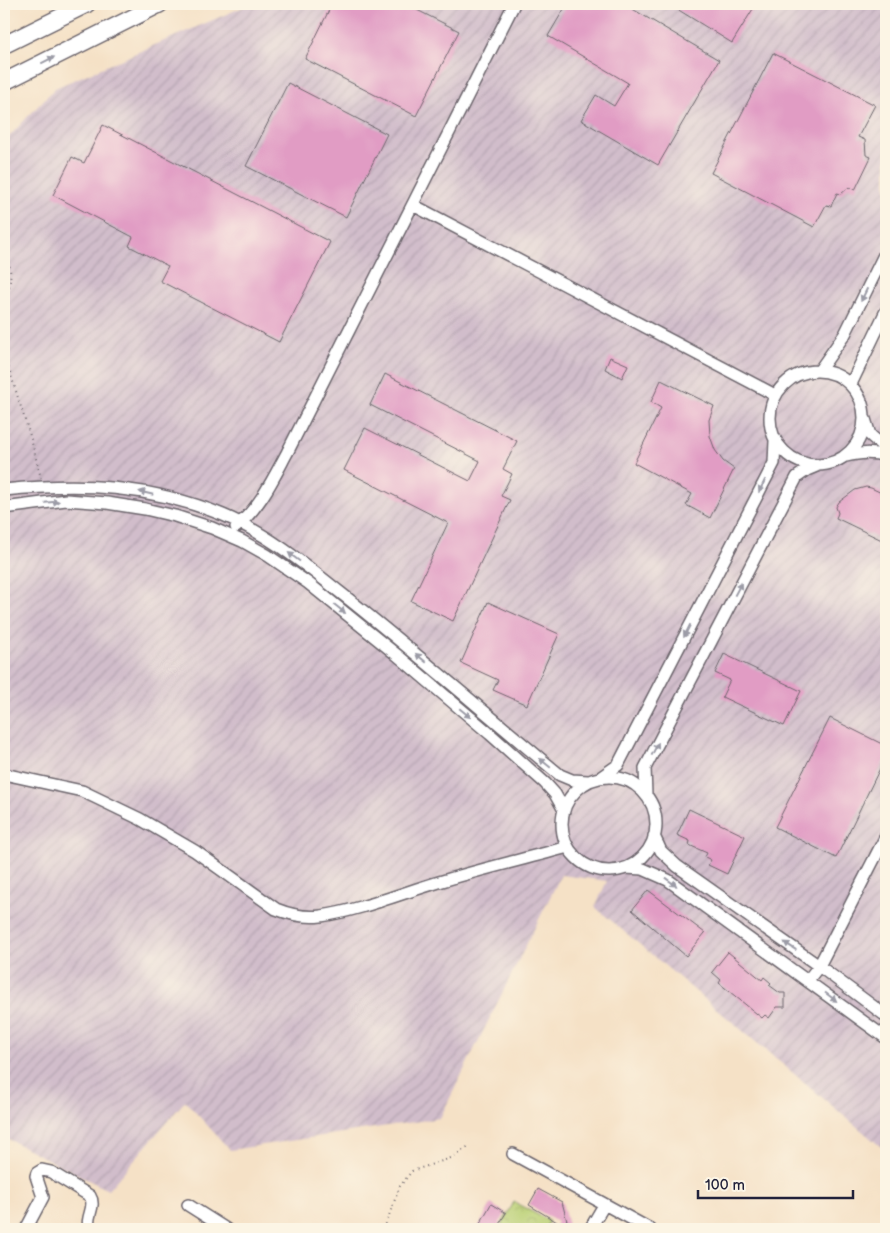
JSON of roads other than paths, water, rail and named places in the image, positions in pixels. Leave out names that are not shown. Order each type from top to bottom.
[{"type":"highway","points":[[4,45],[86,4]]},
{"type":"highway","points":[[4,82],[160,4]]},
{"type":"street","points":[[227,534],[240,524],[265,493],[413,206],[514,4]]},
{"type":"street","points":[[413,206],[775,395]]},
{"type":"street","points":[[818,371],[845,334],[886,251]]},
{"type":"street","points":[[851,384],[886,311]]},
{"type":"street","points":[[819,466],[793,459],[775,441],[770,427],[770,407],[775,395],[783,384],[799,373],[826,371],[842,377],[851,384],[862,403],[870,435],[886,449]]},
{"type":"street","points":[[846,456],[855,447],[862,432],[864,417]]},
{"type":"street","points":[[601,777],[618,765],[774,463],[775,441]]},
{"type":"street","points":[[646,795],[645,768],[797,477],[807,470],[833,463],[846,456],[873,452],[886,456]]},
{"type":"street","points":[[4,490],[42,486],[96,486],[134,490],[200,508],[259,533],[300,561],[388,630],[560,775],[572,780],[588,781]]},
{"type":"street","points":[[4,508],[66,500],[107,503],[145,509],[175,516],[227,534],[267,555],[308,583],[490,734],[545,783],[555,794],[564,810]]},
{"type":"street","points":[[4,774],[51,783],[93,796],[140,819],[195,851],[276,909],[289,914],[305,916],[340,913],[442,881],[568,847]]},
{"type":"street","points":[[625,868],[643,855],[650,846],[654,836],[656,821],[653,807],[646,795],[627,780],[616,776],[601,777],[588,781],[569,798],[564,810],[563,835],[568,847],[576,857],[593,867],[612,870],[625,868],[643,869],[668,880],[886,1038]]},
{"type":"street","points":[[654,836],[661,851],[671,862],[819,966],[886,1016]]},
{"type":"street","points":[[808,980],[819,966],[886,836]]},
{"type":"street","points":[[513,1154],[650,1229]]},
{"type":"street","points":[[26,1229],[43,1196],[36,1176],[42,1170],[51,1172],[90,1196],[93,1201],[88,1223],[90,1229]]},
{"type":"street","points":[[188,1205],[226,1229]]},
{"type":"street","points":[[590,1229],[604,1205]]}]
